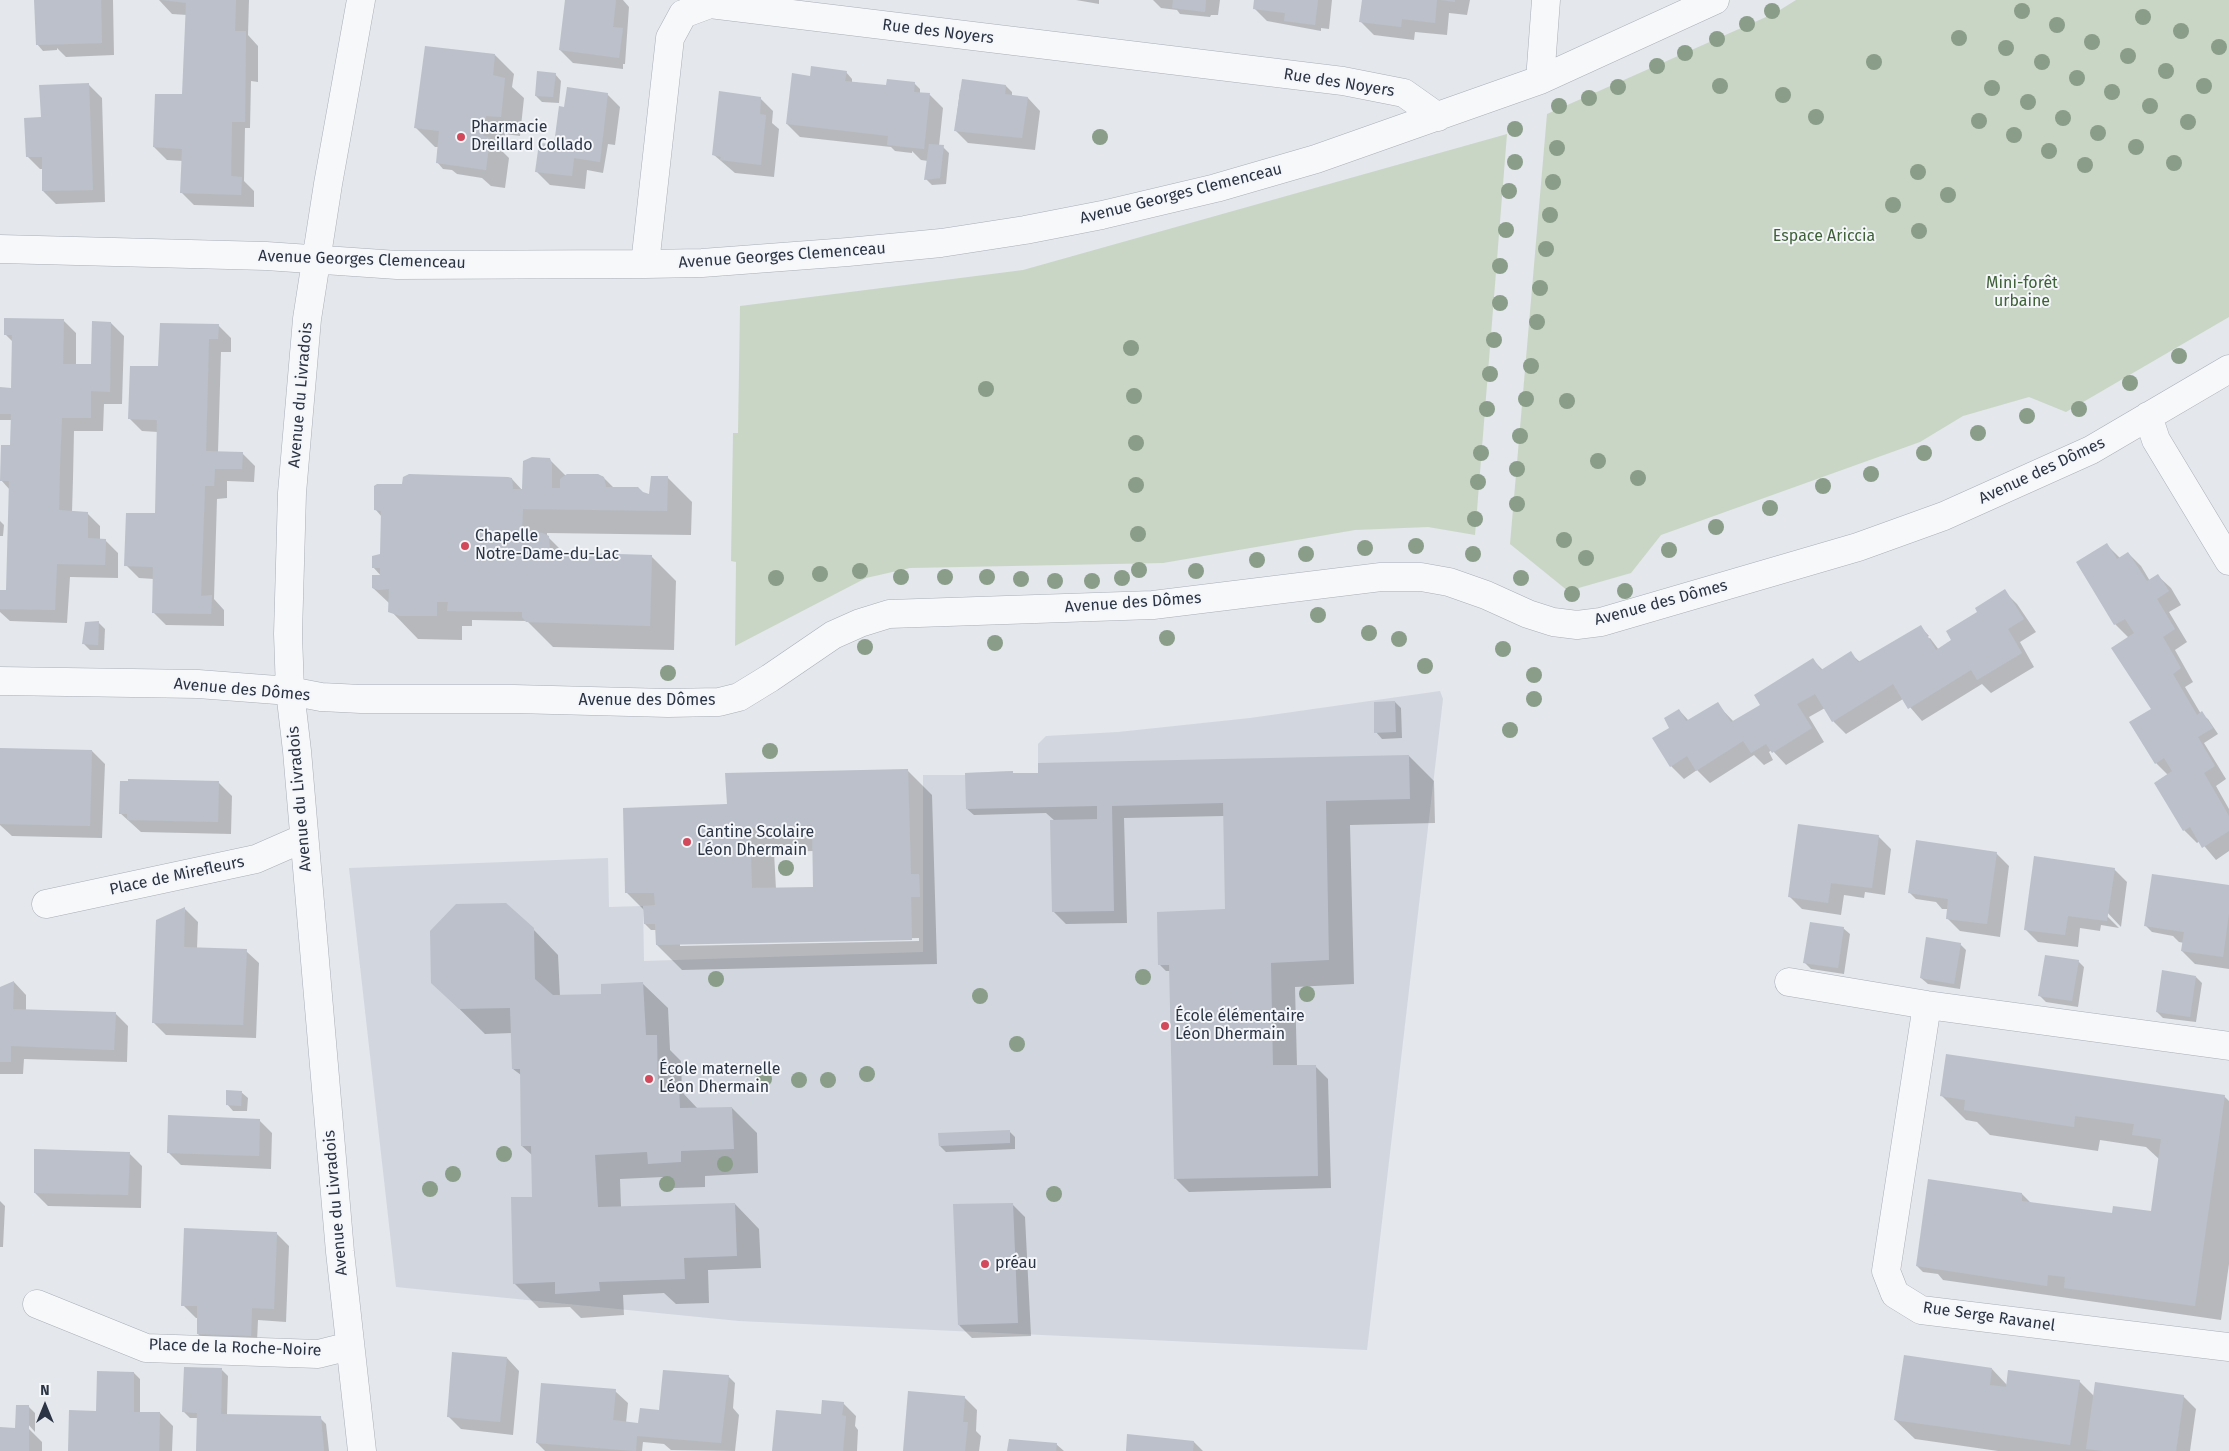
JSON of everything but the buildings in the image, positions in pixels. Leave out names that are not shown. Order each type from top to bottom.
[{"type":"street","name":"Avenue du Livradois","points":[[361,0],[316,260],[308,319],[292,493],[288,634],[290,690],[340,1252],[362,1451]]},
{"type":"street","points":[[1540,80],[1546,0]]},
{"type":"street","name":"Avenue Georges Clemenceau","points":[[0,250],[266,256],[397,265],[645,264],[702,263],[941,243],[1025,230],[1102,215],[1216,188],[1316,159],[1540,80],[1715,0]]},
{"type":"street","name":"Rue des Noyers","points":[[645,264],[670,38],[683,14],[710,4],[1343,81],[1404,93],[1438,117]]},
{"type":"street","name":"Avenue des Dômes","points":[[0,680],[198,684],[290,690],[321,697],[361,699],[719,702],[739,697],[833,635],[860,623],[889,614],[1153,605],[1381,577],[1421,577],[1449,582],[1553,622],[1577,625],[1601,622],[1858,547],[1944,516],[2091,450],[2229,369]]},
{"type":"street","points":[[2148,416],[2156,440],[2229,561]]},
{"type":"street","name":"Place de Mirefleurs","points":[[46,904],[256,859],[304,838]]},
{"type":"street","points":[[1789,982],[1927,1004],[2229,1046]]},
{"type":"street","name":"Rue Serge Ravanel","points":[[1927,1004],[1886,1271],[1896,1294],[1921,1310],[2229,1347]]},
{"type":"street","name":"Place de la Roche-Noire","points":[[37,1304],[146,1348],[318,1354],[350,1346]]},
{"type":"shaded area","name":"École élémentaire Léon Dhermain","points":[[1440,691],[1443,699],[1367,1350],[739,1321],[396,1287],[349,868],[608,858],[609,907],[643,906],[644,961],[923,952],[923,775],[965,775],[965,773],[1013,771],[1013,773],[1038,773],[1038,744],[1046,736],[1118,732],[1250,718]]},
{"type":"green space","name":"Espace Ariccia","points":[[1796,0],[2229,0],[2229,317],[2066,412],[2029,397],[1963,416],[1920,442],[1661,535],[1631,573],[1568,591],[1510,544],[1547,114],[1775,13]]},
{"type":"green space","points":[[1507,134],[1475,535],[1428,527],[1355,530],[1163,563],[910,568],[866,578],[735,646],[736,562],[731,561],[733,433],[738,433],[740,306],[1023,270]]},
{"type":"place","name":"Pharmacie Dreillard Collado","points":[[461,137]]},
{"type":"place","name":"Chapelle Notre-Dame-du-Lac","points":[[465,546]]},
{"type":"place","name":"Cantine Scolaire Léon Dhermain","points":[[687,842]]},
{"type":"place","name":"École élémentaire Léon Dhermain","points":[[1165,1026]]},
{"type":"place","name":"École maternelle Léon Dhermain","points":[[649,1079]]},
{"type":"place","name":"préau","points":[[985,1264]]},
{"type":"park label","name":"Mini-forêt urbaine","points":[[2022,293]]}]
